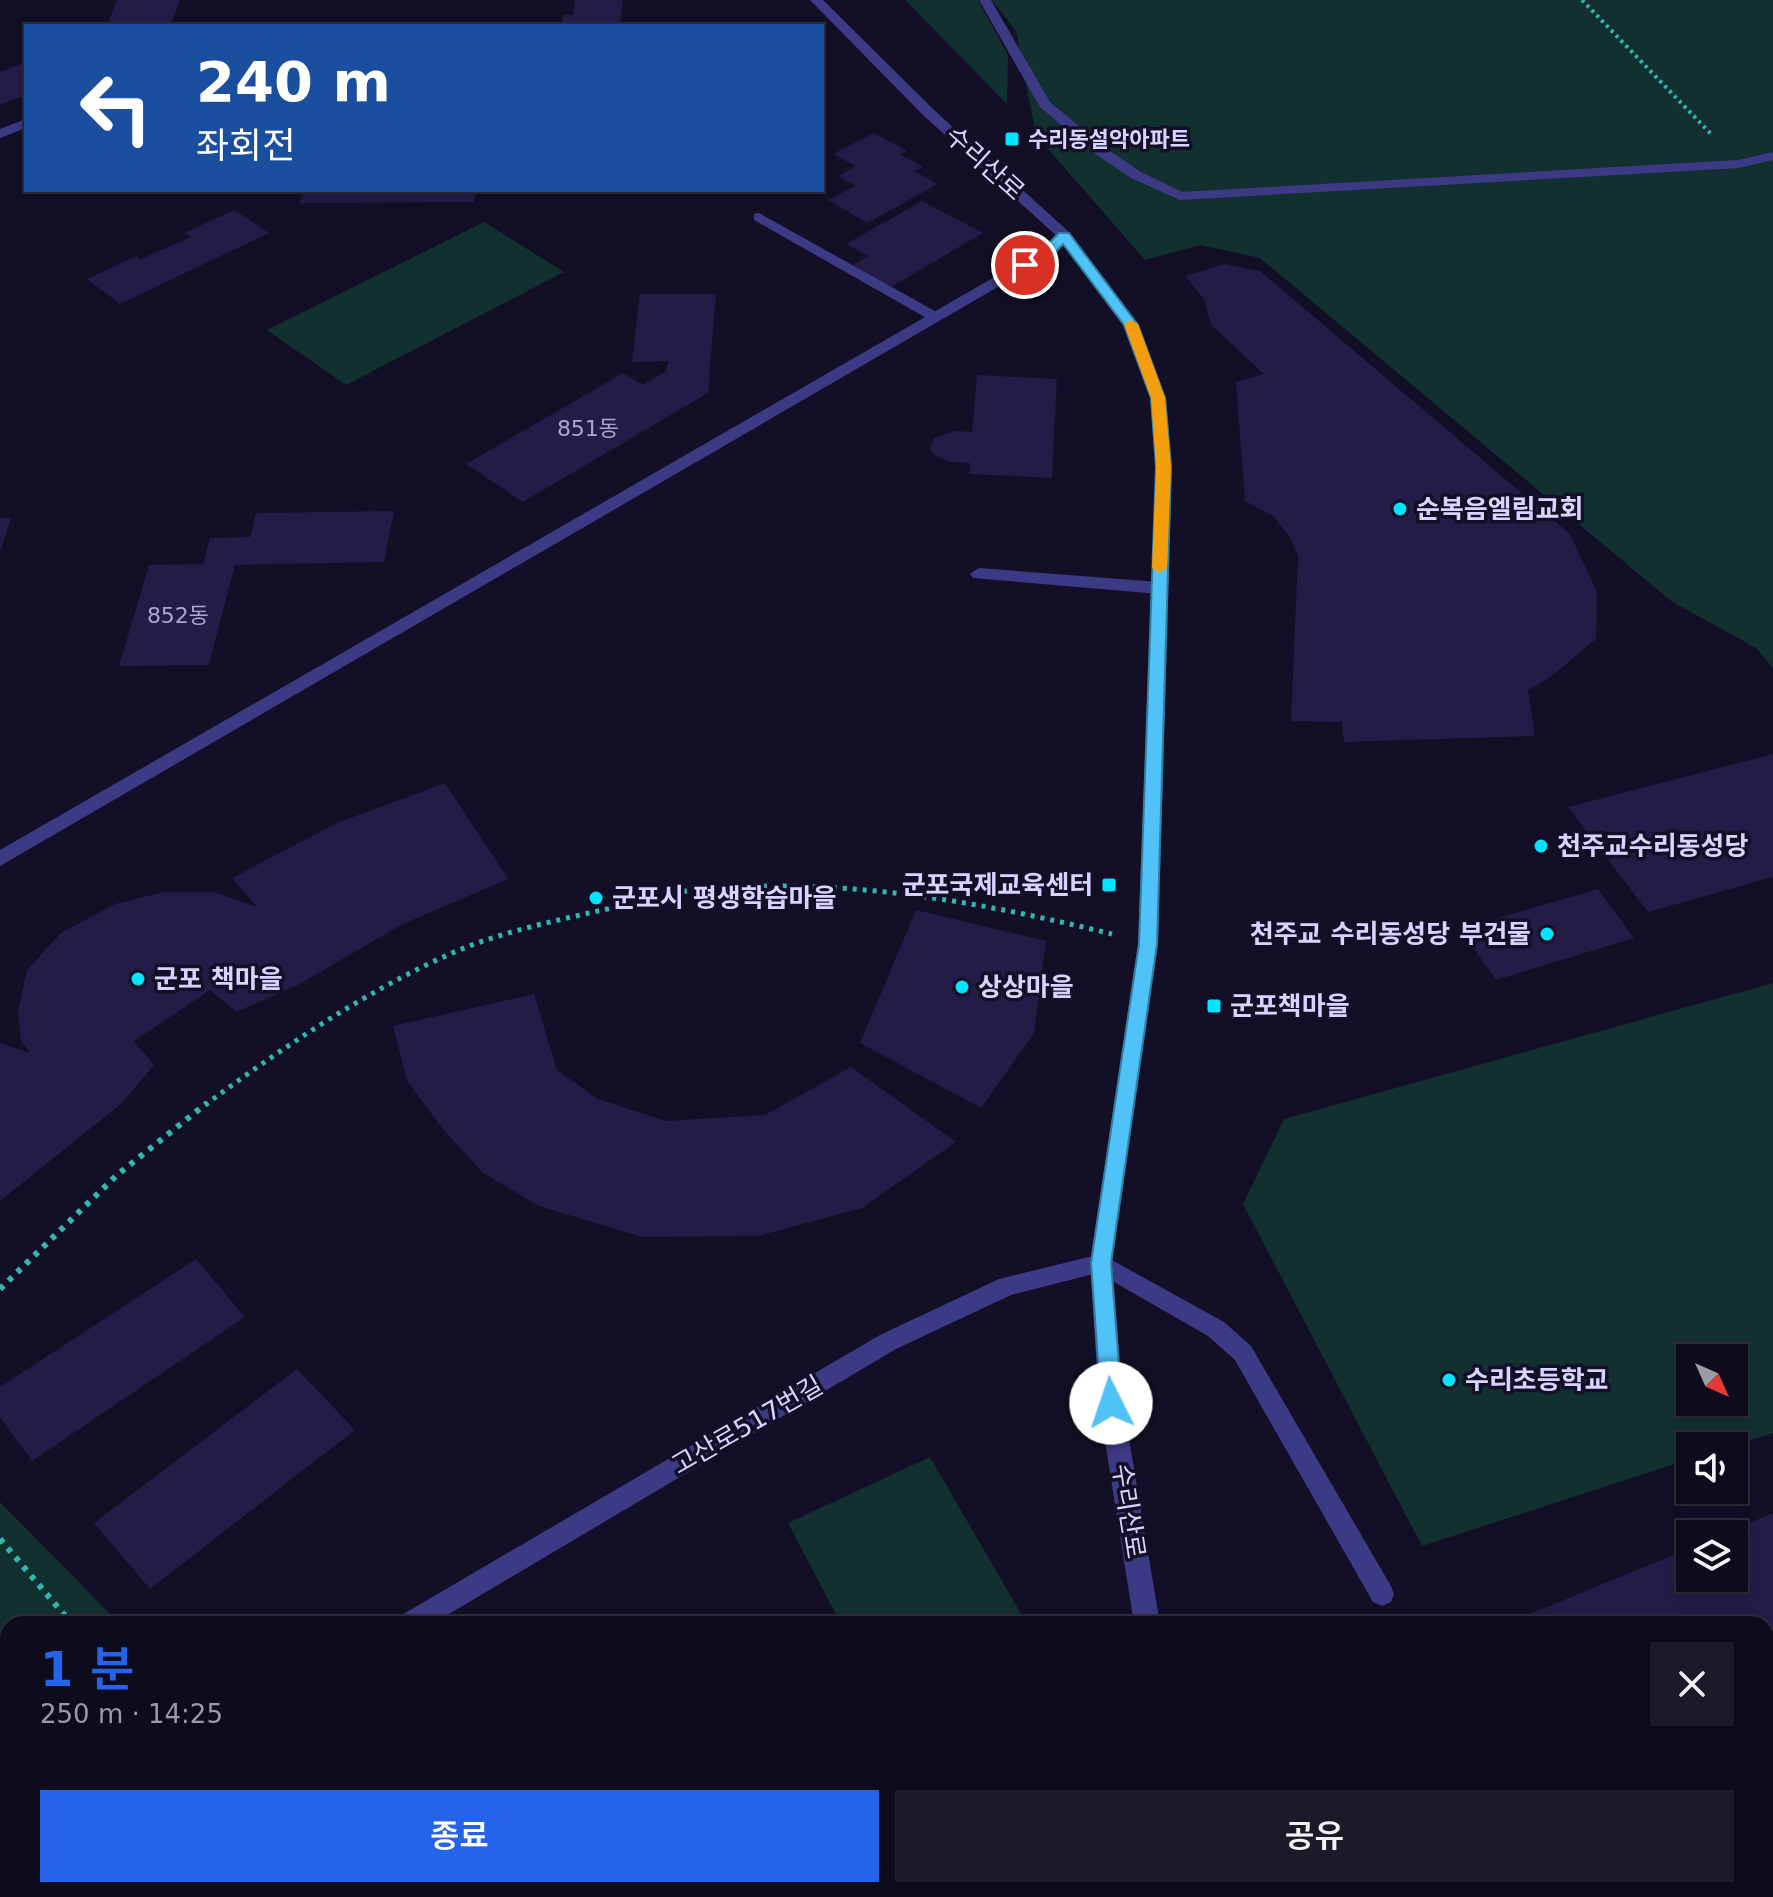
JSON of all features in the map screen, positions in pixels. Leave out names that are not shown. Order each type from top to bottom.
[{"type":"street","name":"수리산로","points":[[816,0],[928,112],[1064,235],[1131,325],[1158,398],[1164,467],[1148,944],[1101,1263],[1111,1403],[1146,1616]]},
{"type":"street","points":[[985,0],[1045,104],[1124,167],[1180,196],[1738,164],[1773,156]]},
{"type":"street","points":[[0,134],[24,124]]},
{"type":"street","points":[[759,217],[935,317]]},
{"type":"street","points":[[0,859],[1048,252],[1064,235]]},
{"type":"street","points":[[979,574],[1159,588]]},
{"type":"street","points":[[1101,1263],[1216,1329],[1243,1353],[1382,1594]]},
{"type":"street","name":"고산로517번길","points":[[423,1616],[888,1342],[1007,1286],[1101,1263]]},
{"type":"path","points":[[1582,0],[1738,164]]},
{"type":"path","points":[[0,1289],[38,1248],[162,1136],[271,1055],[390,984],[470,947],[548,923],[686,891],[813,886],[935,896],[1030,913],[1148,944]]},
{"type":"path","points":[[0,1539],[65,1616]]},
{"type":"green space","points":[[905,0],[978,0],[1008,55],[1007,104]]},
{"type":"green space","points":[[992,0],[1773,0],[1773,668],[1756,648],[1671,601],[1260,258],[1200,245],[1145,260],[1036,135],[1016,31]]},
{"type":"green space","points":[[484,222],[564,272],[346,385],[267,330]]},
{"type":"green space","points":[[1773,983],[1773,1433],[1748,1441],[1748,1432],[1676,1432],[1676,1464],[1422,1546],[1243,1204],[1284,1119]]},
{"type":"green space","points":[[930,1457],[1022,1616],[837,1616],[788,1523]]},
{"type":"green space","points":[[0,1502],[112,1616],[0,1616]]},
{"type":"building","points":[[117,0],[180,0],[171,24],[108,24]]},
{"type":"building","points":[[575,0],[623,0],[620,24],[561,24],[563,15],[573,15]]},
{"type":"building","points":[[24,63],[24,96],[0,105],[0,72]]},
{"type":"building","points":[[874,133],[907,151],[900,154],[923,167],[914,171],[938,184],[867,223],[828,200],[855,186],[838,176],[856,166],[833,154]]},
{"type":"building","points":[[303,192],[476,192],[474,202],[300,203]]},
{"type":"building","points":[[922,201],[983,233],[889,288],[851,266],[868,256],[846,244]]},
{"type":"building","points":[[234,210],[269,233],[120,304],[87,279],[136,256],[141,259],[191,237],[184,233]]},
{"type":"building","name":"순복음엘림교회","points":[[1224,264],[1260,271],[1570,534],[1597,592],[1596,639],[1548,679],[1528,690],[1535,736],[1344,742],[1342,722],[1291,721],[1298,556],[1289,536],[1273,516],[1245,501],[1236,382],[1264,374],[1211,325],[1204,299],[1185,276]]},
{"type":"building","points":[[640,294],[716,294],[708,393],[523,502],[466,464],[623,373],[643,385],[666,371],[668,361],[632,362]]},
{"type":"building","points":[[977,375],[1057,379],[1052,478],[969,474],[970,463],[950,462],[934,455],[930,448],[934,438],[955,431],[972,432]]},
{"type":"building","points":[[394,511],[384,562],[235,565],[209,665],[119,666],[149,565],[203,564],[210,538],[250,537],[256,513]]},
{"type":"building","points":[[0,518],[11,518],[1,550],[0,550]]},
{"type":"building","name":"천주교수리동성당","points":[[1773,754],[1773,877],[1648,912],[1568,807]]},
{"type":"building","points":[[445,783],[508,879],[401,925],[300,984],[236,1012],[210,990],[134,1041],[154,1065],[121,1104],[0,1201],[0,1043],[30,1053],[21,1041],[18,1011],[27,970],[61,933],[115,904],[164,892],[214,892],[257,907],[232,878],[337,823]]},
{"type":"building","name":"천주교 수리동성당 부건물","points":[[1598,889],[1634,938],[1496,980],[1460,929]]},
{"type":"building","name":"상상마을","points":[[916,910],[1046,941],[1034,1033],[981,1108],[860,1043]]},
{"type":"building","points":[[534,994],[557,1070],[598,1099],[666,1121],[765,1115],[851,1067],[956,1142],[862,1208],[758,1236],[642,1237],[539,1206],[482,1172],[442,1128],[407,1081],[393,1026]]},
{"type":"building","points":[[196,1259],[245,1317],[32,1461],[0,1417],[0,1387]]},
{"type":"building","points":[[297,1369],[355,1430],[150,1589],[94,1523]]},
{"type":"building","points":[[1773,1513],[1773,1616],[1525,1616],[1676,1554],[1676,1592],[1748,1592],[1748,1524]]},
{"type":"slow traffic","points":[[1131,324],[1158,398],[1164,467],[1159,568]]},
{"type":"place","name":"수리동설악아파트","points":[[1012,139]]},
{"type":"place","name":"순복음엘림교회","points":[[1400,509]]},
{"type":"place","name":"천주교수리동성당","points":[[1541,846]]},
{"type":"place","name":"군포국제교육센터","points":[[1109,885]]},
{"type":"place","name":"군포시 평생학습마을","points":[[596,898]]},
{"type":"place","name":"천주교 수리동성당 부건물","points":[[1547,934]]},
{"type":"place","name":"군포 책마을","points":[[138,979]]},
{"type":"place","name":"상상마을","points":[[962,987]]},
{"type":"place","name":"군포책마을","points":[[1214,1006]]},
{"type":"place","name":"수리초등학교","points":[[1449,1380]]},
{"type":"route","points":[[1025,265],[1048,252],[1064,235],[1131,325],[1158,398],[1164,467],[1148,944],[1101,1263],[1111,1403]]}]
